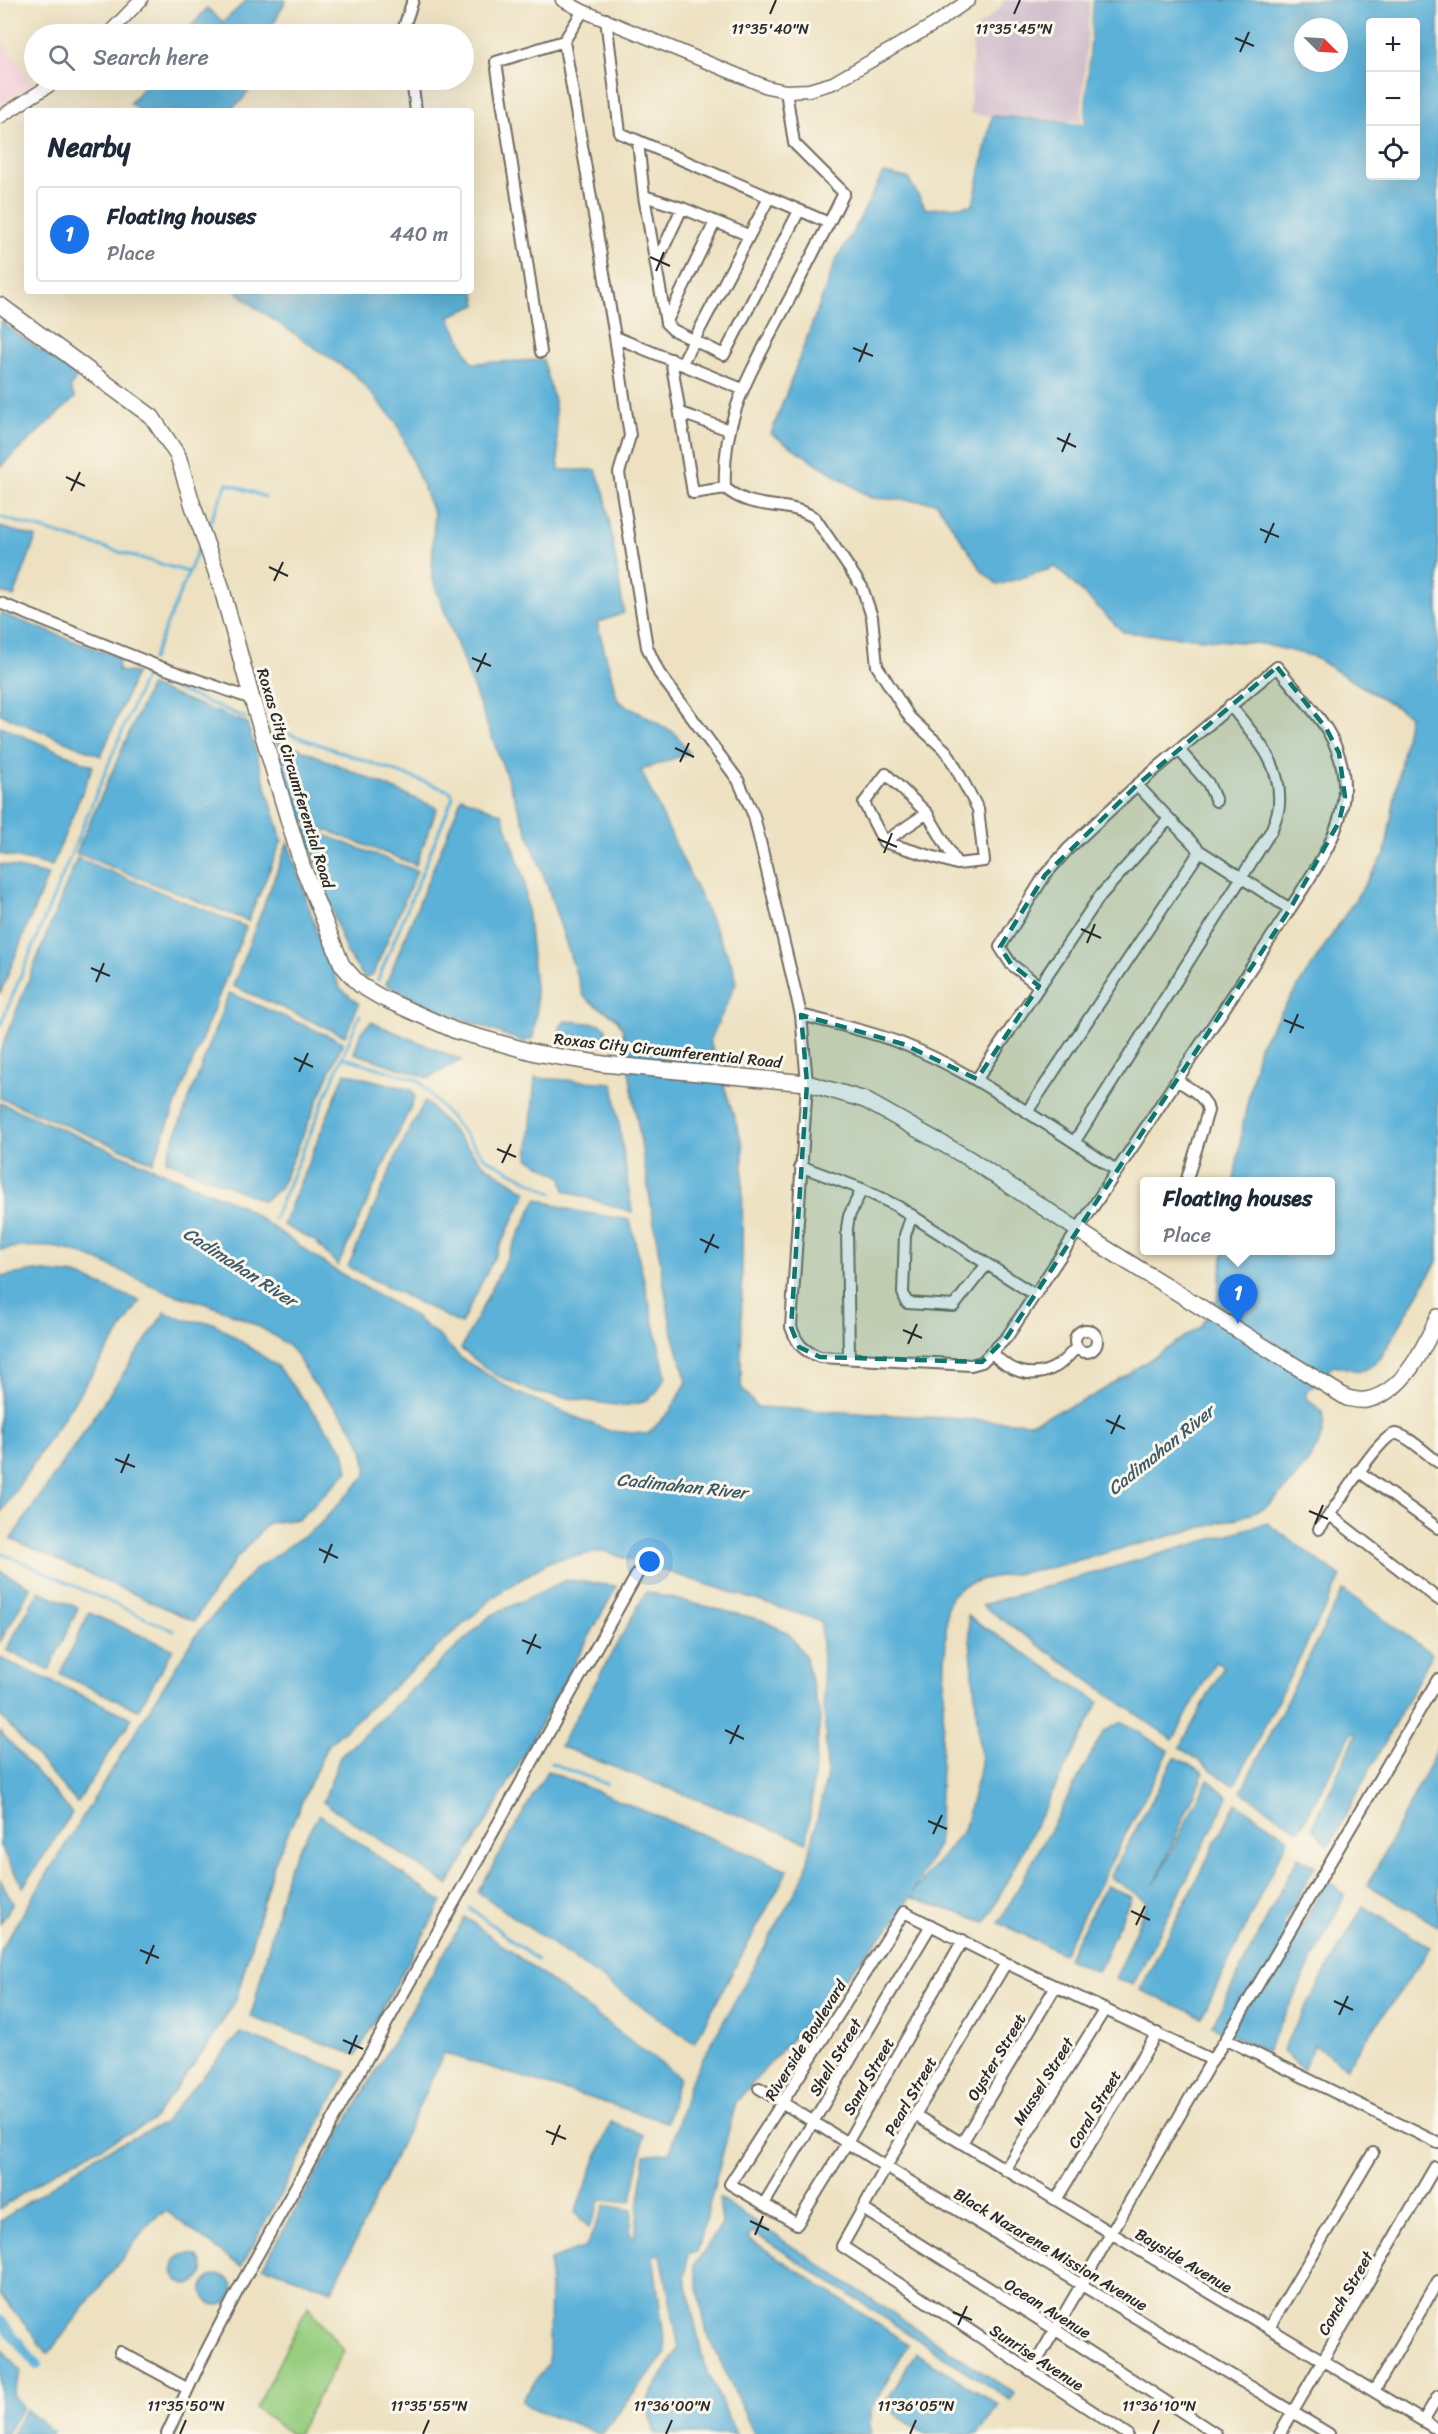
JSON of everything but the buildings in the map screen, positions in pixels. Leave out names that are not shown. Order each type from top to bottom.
[{"type":"main road","name":"Roxas City Circumferential Road","points":[[0,305],[152,417],[178,456],[221,586],[302,865],[342,965],[360,985],[382,998],[456,1031],[536,1053],[603,1064],[807,1083],[865,1100],[968,1158],[1347,1398],[1365,1400],[1383,1394],[1398,1382],[1425,1347],[1438,1317]]},
{"type":"street","points":[[118,24],[141,0]]},
{"type":"street","points":[[405,24],[413,0]]},
{"type":"street","points":[[567,1],[583,11],[767,87],[786,91],[809,90],[833,83],[933,26],[969,0]]},
{"type":"street","points":[[541,352],[496,62],[564,41],[583,11]]},
{"type":"street","points":[[606,20],[620,133],[829,223]]},
{"type":"street","points":[[564,41],[630,436],[619,473],[646,648],[659,673],[738,780],[754,816],[801,1015],[807,1083],[791,1327],[799,1347],[820,1357],[970,1365],[982,1362],[1007,1337],[1116,1171],[1178,1082],[1290,909],[1323,857],[1339,822],[1345,797],[1339,753],[1326,728],[1277,667],[1137,785],[1068,849],[1046,875],[1000,947],[1011,964],[1039,986]]},
{"type":"street","points":[[0,117],[42,90]]},
{"type":"street","points":[[413,90],[416,108]]},
{"type":"street","points":[[725,488],[724,467],[729,430],[742,389],[844,194],[794,143],[786,91]]},
{"type":"street","points":[[638,142],[644,196],[666,323],[673,330],[724,355],[799,211]]},
{"type":"street","points":[[644,196],[682,208],[748,235]]},
{"type":"street","points":[[770,198],[693,340],[677,361],[681,413],[693,492],[725,488],[737,498],[754,504],[804,510],[815,518],[862,587],[872,617],[877,666],[910,718],[947,752],[978,809],[984,861],[957,864],[884,842],[864,802],[886,774],[927,813],[957,864]]},
{"type":"street","points":[[656,264],[682,208]]},
{"type":"street","points":[[666,323],[715,222]]},
{"type":"street","points":[[615,337],[742,389]]},
{"type":"street","points":[[681,413],[729,430]]},
{"type":"street","points":[[0,603],[154,665],[252,699]]},
{"type":"street","points":[[1075,1141],[1271,831],[1279,805],[1278,777],[1269,755],[1230,705]]},
{"type":"street","points":[[1179,750],[1208,783],[1216,801]]},
{"type":"street","points":[[1137,785],[1200,851],[1290,909]]},
{"type":"street","points":[[884,842],[927,813]]},
{"type":"street","points":[[977,1079],[1100,896],[1169,819]]},
{"type":"street","points":[[1027,1112],[1200,851]]},
{"type":"street","points":[[801,1015],[903,1044],[977,1079],[1075,1141],[1116,1171]]},
{"type":"street","points":[[1178,1082],[1203,1099],[1208,1111],[1188,1177]]},
{"type":"street","points":[[800,1166],[862,1189],[912,1215],[1035,1295]]},
{"type":"street","points":[[849,1358],[847,1228],[849,1216],[862,1189]]},
{"type":"street","points":[[912,1215],[905,1235],[903,1293],[907,1303],[954,1306],[987,1264]]},
{"type":"street","points":[[991,1352],[1012,1369],[1035,1373],[1057,1367],[1076,1348]]},
{"type":"street","points":[[1319,1529],[1330,1516],[1358,1471],[1387,1438],[1395,1434],[1403,1436],[1438,1460]]},
{"type":"street","points":[[1358,1471],[1438,1528]]},
{"type":"street","points":[[1330,1516],[1438,1599]]},
{"type":"street","points":[[167,2434],[261,2249],[640,1569]]},
{"type":"street","points":[[1031,2371],[1438,1679]]},
{"type":"street","name":"Riverside Boulevard","points":[[764,2204],[730,2184],[904,1912],[931,1925]]},
{"type":"street","points":[[931,1925],[1212,2060]]},
{"type":"street","name":"Shell Street","points":[[764,2204],[931,1925]]},
{"type":"street","name":"Sand Street","points":[[764,2204],[796,2224],[847,2143],[963,1940]]},
{"type":"street","name":"Pearl Street","points":[[842,2246],[915,2115],[1006,1963]]},
{"type":"street","name":"Oyster Street","points":[[962,2143],[1056,1986]]},
{"type":"street","name":"Mussel Street","points":[[1005,2170],[1105,2009]]},
{"type":"street","name":"Coral Street","points":[[1056,2200],[1157,2033]]},
{"type":"street","points":[[1226,2039],[1438,2143]]},
{"type":"street","name":"Black Nazarene Mission Avenue","points":[[759,2088],[1329,2434]]},
{"type":"street","name":"Bayside Avenue","points":[[915,2115],[1438,2430]]},
{"type":"street","points":[[1269,2328],[1373,2153]]},
{"type":"street","name":"Conch Street","points":[[1280,2434],[1437,2167]]},
{"type":"street","name":"Ocean Avenue","points":[[863,2209],[1216,2434]]},
{"type":"street","name":"Sunrise Avenue","points":[[842,2246],[1127,2434]]},
{"type":"street","points":[[1374,2391],[1438,2281]]},
{"type":"street","points":[[120,2352],[188,2389]]},
{"type":"street","points":[[1423,2421],[1438,2396]]},
{"type":"highlighted area","points":[[1277,667],[1326,728],[1339,753],[1345,797],[1339,822],[1290,909],[1007,1337],[982,1362],[820,1357],[799,1347],[791,1327],[807,1083],[801,1015],[903,1044],[977,1079],[1039,986],[1011,964],[1000,947],[1045,875],[1137,785]]},
{"type":"shaded area","points":[[1003,0],[1093,0],[1084,124],[970,114],[973,32],[1002,6]]},
{"type":"shaded area","points":[[0,37],[24,73],[24,90],[0,105]]},
{"type":"green space","points":[[308,2306],[344,2351],[297,2434],[291,2434],[256,2408]]},
{"type":"water","points":[[247,0],[286,0],[273,24],[193,24],[207,8],[223,22]]},
{"type":"water","name":"Cadimahan River","points":[[1093,0],[1438,0],[1438,1260],[1380,1359],[1368,1368],[1358,1371],[1334,1365],[1320,1383],[1306,1393],[1306,1397],[1323,1413],[1324,1425],[1321,1437],[1299,1474],[1268,1505],[1241,1517],[1049,1568],[983,1579],[963,1586],[951,1596],[947,1609],[938,1845],[912,1893],[964,1830],[981,1764],[968,1616],[1099,1702],[986,1922],[910,1897],[899,1916],[736,2102],[697,2252],[688,2253],[685,2277],[704,2364],[736,2434],[655,2434],[646,2402],[679,2348],[661,2254],[653,2255],[666,2353],[602,2434],[527,2406],[522,2400],[549,2363],[550,2260],[586,2247],[605,2205],[632,2210],[630,2235],[635,2237],[645,2155],[670,2152],[689,2084],[805,1874],[827,1775],[821,1621],[603,1551],[550,1561],[496,1595],[327,1746],[273,1866],[236,2000],[208,2045],[152,2121],[57,2170],[0,2209],[0,1950],[195,1636],[254,1570],[318,1526],[366,1475],[362,1447],[348,1423],[311,1380],[292,1350],[271,1334],[231,1314],[166,1292],[79,1253],[60,1248],[43,1247],[0,1250],[0,1103],[242,1206],[333,1269],[411,1314],[441,1338],[462,1359],[516,1392],[609,1431],[648,1434],[670,1411],[687,1382],[671,1327],[622,1027],[613,1016],[583,995],[545,879],[432,578],[434,514],[397,423],[355,375],[256,308],[240,294],[474,294],[474,288],[477,305],[449,316],[472,363],[543,360],[555,404],[559,470],[596,470],[605,495],[624,613],[597,623],[618,701],[675,733],[689,753],[641,770],[733,967],[736,983],[710,1041],[743,1145],[741,1387],[757,1407],[1030,1423],[1092,1397],[1200,1327],[1217,1299],[1223,1255],[1335,1255],[1335,1177],[1235,1177],[1259,1046],[1385,854],[1409,715],[1312,656],[1263,644],[1123,632],[1056,567],[998,585],[983,572],[936,502],[871,498],[771,434],[836,260],[883,173],[908,178],[926,209],[973,205],[992,116],[1084,124]]},
{"type":"water","points":[[141,90],[249,90],[232,108],[136,108],[130,103]]},
{"type":"water","points":[[0,321],[77,377],[70,387],[75,398],[0,467]]},
{"type":"water","points":[[0,527],[36,537],[14,597],[0,592]]},
{"type":"water","points":[[0,613],[119,658],[118,671],[136,673],[101,756],[0,714]]},
{"type":"water","points":[[150,686],[247,723],[282,840],[248,921],[76,853]]},
{"type":"water","points":[[0,726],[93,766],[52,866],[0,854]]},
{"type":"water","points":[[275,738],[437,808],[416,865],[297,819]]},
{"type":"water","points":[[462,797],[502,814],[524,878],[537,1007],[533,1038],[524,1042],[422,1004],[386,984]]},
{"type":"water","points":[[304,827],[417,871],[373,974],[365,979],[346,952]]},
{"type":"water","points":[[288,842],[318,935],[340,988],[359,1004],[345,1036],[233,986]]},
{"type":"water","points":[[77,858],[246,927],[153,1162],[0,1098],[0,1052]]},
{"type":"water","points":[[0,864],[48,875],[0,994]]},
{"type":"water","points":[[229,993],[343,1042],[280,1188],[264,1201],[166,1160]]},
{"type":"water","points":[[565,1021],[601,1024],[606,1028],[606,1036],[602,1040],[563,1035],[560,1027]]},
{"type":"water","points":[[371,1022],[461,1060],[429,1078],[354,1053],[361,1032]]},
{"type":"water","points":[[345,1073],[411,1090],[415,1097],[338,1266],[315,1241],[283,1225]]},
{"type":"water","points":[[535,1078],[613,1083],[632,1212],[565,1191],[562,1177],[528,1158]]},
{"type":"water","points":[[425,1101],[483,1164],[527,1192],[461,1324],[348,1267],[401,1146]]},
{"type":"water","points":[[537,1199],[574,1211],[630,1220],[666,1376],[656,1393],[644,1402],[622,1406],[535,1393],[494,1374],[461,1349]]},
{"type":"water","points":[[35,1271],[76,1275],[140,1301],[0,1514],[0,1277]]},
{"type":"water","points":[[165,1312],[184,1320],[214,1323],[277,1366],[344,1451],[348,1471],[299,1519],[268,1523],[234,1561],[194,1621],[11,1539]]},
{"type":"water","points":[[1267,1523],[1341,1577],[1234,1786],[1180,1747],[1224,1666],[1215,1662],[1173,1740],[982,1605]]},
{"type":"water","points":[[0,1571],[31,1587],[0,1642]]},
{"type":"water","points":[[566,1580],[617,1586],[491,1814],[448,1885],[323,1802],[340,1757],[490,1616]]},
{"type":"water","points":[[1343,1590],[1432,1654],[1329,1846],[1312,1828],[1357,1733],[1352,1732],[1299,1831],[1241,1791]]},
{"type":"water","points":[[39,1591],[78,1608],[49,1670],[6,1650]]},
{"type":"water","points":[[646,1592],[762,1620],[788,1633],[805,1656],[820,1717],[807,1842],[560,1746]]},
{"type":"water","points":[[89,1613],[173,1649],[138,1710],[60,1674]]},
{"type":"water","points":[[0,1658],[132,1718],[77,1803],[0,1715]]},
{"type":"water","points":[[1122,1722],[1169,1751],[1063,1954],[999,1923],[1104,1731]]},
{"type":"water","points":[[0,1731],[72,1813],[23,1887],[0,1846]]},
{"type":"water","points":[[1438,1748],[1438,1926],[1368,1885]]},
{"type":"water","points":[[1175,1757],[1204,1772],[1154,1885],[1208,1779],[1228,1797],[1133,1985],[1116,1978],[1147,1901],[1110,1877]]},
{"type":"water","points":[[547,1771],[788,1870],[694,2043],[478,1892]]},
{"type":"water","points":[[1236,1803],[1288,1838],[1202,2017],[1140,1990]]},
{"type":"water","points":[[319,1814],[442,1902],[356,2055],[251,2017],[289,1865]]},
{"type":"water","points":[[1298,1857],[1315,1866],[1282,1926],[1300,1930],[1327,1879],[1345,1895],[1266,2052],[1212,2026]]},
{"type":"water","points":[[0,1879],[13,1903],[0,1924]]},
{"type":"water","points":[[1106,1886],[1131,1897],[1098,1972],[1067,1959]]},
{"type":"water","points":[[1363,1906],[1431,1948],[1346,2067],[1314,2045],[1303,2070],[1282,2050]]},
{"type":"water","points":[[465,1917],[679,2077],[667,2122],[444,2053],[332,2290],[263,2266]]},
{"type":"water","points":[[240,2033],[347,2072],[241,2267],[166,2211],[152,2220],[48,2354],[0,2293],[0,2221],[99,2154],[162,2124]]},
{"type":"water","points":[[611,2122],[644,2135],[631,2202],[601,2199],[589,2228],[575,2212]]},
{"type":"water","points":[[719,2198],[1015,2394],[1010,2400],[752,2231],[748,2238],[908,2344],[870,2411],[870,2434],[754,2434],[706,2330],[694,2266],[722,2224]]},
{"type":"water","points":[[188,2254],[199,2258],[203,2269],[199,2280],[188,2284],[177,2280],[173,2269],[177,2258]]},
{"type":"water","points":[[218,2275],[229,2279],[233,2290],[229,2301],[218,2305],[207,2301],[203,2290],[207,2279]]},
{"type":"water","points":[[0,2347],[21,2371],[13,2395],[23,2407],[6,2434],[0,2434]]},
{"type":"water","points":[[916,2353],[999,2405],[978,2434],[925,2434],[896,2415],[885,2404]]},
{"type":"water","points":[[26,2409],[53,2432],[52,2434],[12,2434]]},
{"type":"pier","points":[[1090,0],[1093,0],[1084,124],[1070,123],[1070,120],[1081,121]]},
{"type":"waterway","points":[[209,524],[227,483],[265,497]]},
{"type":"waterway","points":[[0,517],[188,572]]},
{"type":"waterway","points":[[152,660],[200,545]]},
{"type":"waterway","points":[[0,1026],[148,669]]},
{"type":"waterway","points":[[145,677],[246,718]]},
{"type":"waterway","points":[[273,728],[450,791],[453,797],[378,980]]},
{"type":"waterway","points":[[274,1219],[360,1015]]},
{"type":"waterway","points":[[342,1057],[418,1080],[485,1158],[552,1193]]},
{"type":"waterway","points":[[0,1554],[174,1631]]},
{"type":"waterway","points":[[551,1763],[606,1784]]},
{"type":"waterway","points":[[470,1908],[537,1960]]},
{"type":"waterway","points":[[0,2320],[37,2365]]},
{"type":"place","name":"Floating houses","points":[[1238,1324]]}]
